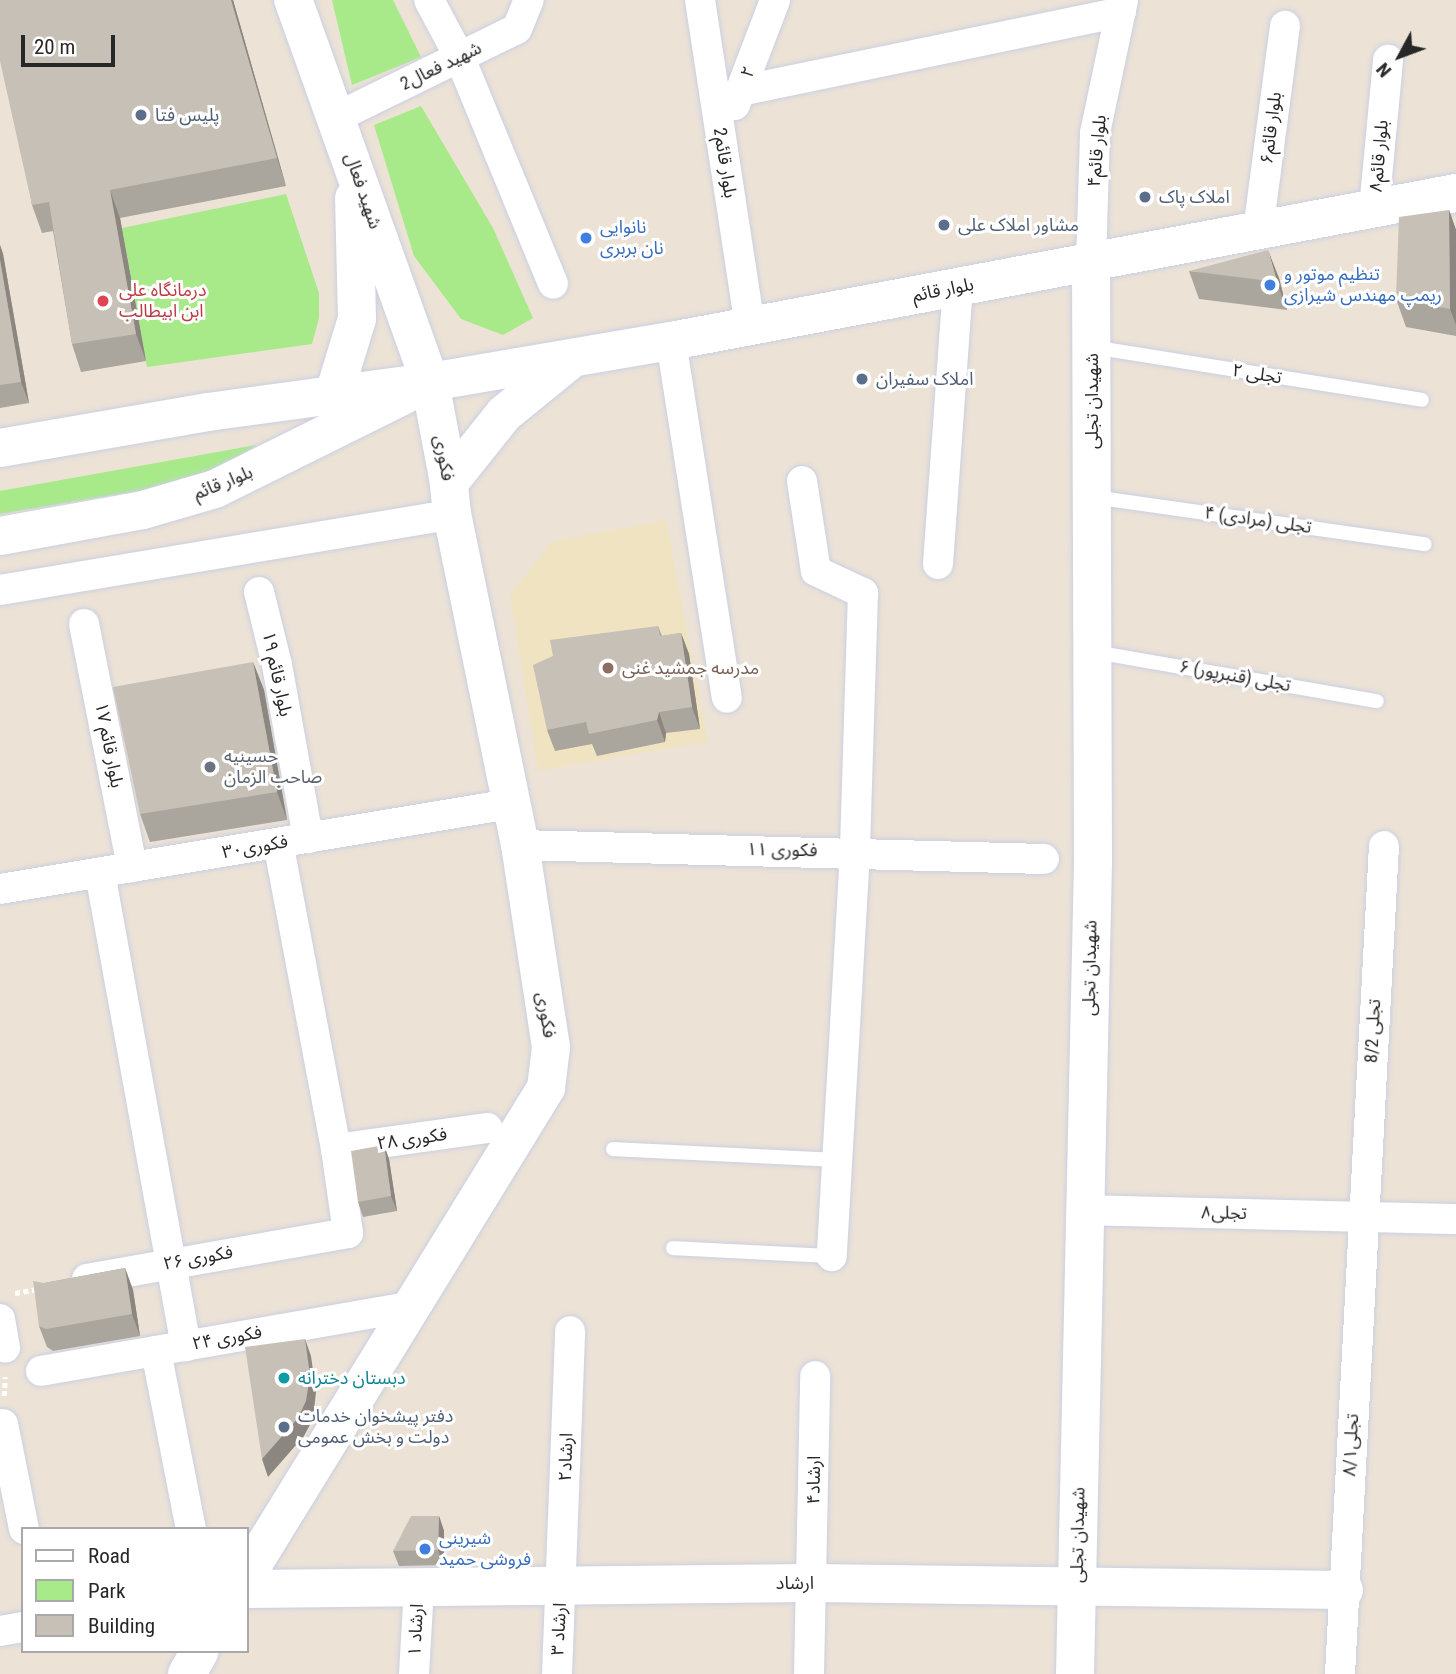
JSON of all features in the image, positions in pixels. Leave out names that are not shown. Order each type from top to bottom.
[{"type":"street","name":"شهید فعال","points":[[293,0],[430,382]]},
{"type":"street","points":[[429,0],[460,58],[553,284]]},
{"type":"street","name":"شهید فعال2","points":[[337,117],[517,29],[529,0]]},
{"type":"street","name":"2بلوار قائم","points":[[700,0],[750,326]]},
{"type":"street","name":"۲","points":[[722,145],[775,0]]},
{"type":"street","points":[[740,90],[1122,6]]},
{"type":"street","name":"بلوار قائم۴","points":[[1091,262],[1094,133],[1122,6]]},
{"type":"street","name":"بلوار قائم۶","points":[[1258,231],[1285,26]]},
{"type":"street","name":"بلوار قائم۸","points":[[1374,209],[1388,60]]},
{"type":"street","points":[[334,394],[358,319],[352,160]]},
{"type":"street","name":"بلوار قائم","points":[[0,448],[334,394],[430,382],[671,341],[1456,193]]},
{"type":"street","name":"شهیدان تجلی","points":[[1075,1674],[1093,860],[1091,262]]},
{"type":"street","points":[[938,564],[958,287]]},
{"type":"street","points":[[671,341],[727,698]]},
{"type":"street","points":[[0,590],[450,499],[504,414],[575,357]]},
{"type":"street","name":"بلوار قائم","points":[[0,536],[143,510],[215,489],[430,382]]},
{"type":"street","name":"فکوری","points":[[248,1572],[546,1088],[551,1047],[520,845],[450,499],[430,382]]},
{"type":"street","points":[[802,481],[816,571],[863,593],[855,852],[832,1256]]},
{"type":"street","name":"بلوار قائم ۱۹","points":[[259,592],[263,667],[308,838]]},
{"type":"street","name":"بلوار قائم ۱۷","points":[[84,624],[113,692],[132,867]]},
{"type":"street","name":"فکوری۳۰","points":[[0,889],[510,804]]},
{"type":"street","points":[[278,843],[336,1149]]},
{"type":"street","name":"فکوری ۱۱","points":[[520,845],[1044,859]]},
{"type":"street","name":"8/2 تجلی","points":[[1362,1216],[1384,846]]},
{"type":"street","points":[[100,873],[173,1262],[186,1346]]},
{"type":"street","name":"فکوری ۲۸","points":[[336,1149],[488,1128]]},
{"type":"street","name":"فکوری ۲۶","points":[[49,1287],[173,1262],[348,1233],[336,1149]]},
{"type":"street","name":"تجلی۸","points":[[1085,1210],[1456,1219]]},
{"type":"street","name":"تجلی۸/۱","points":[[1340,1674],[1362,1216]]},
{"type":"street","points":[[5,1348],[6,1306]]},
{"type":"street","name":"فکوری ۲۴","points":[[41,1371],[413,1306]]},
{"type":"street","name":"۲ارشاد","points":[[562,1583],[570,1331]]},
{"type":"street","points":[[156,1351],[191,1527]]},
{"type":"street","name":"۴ارشاد","points":[[809,1674],[816,1376]]},
{"type":"street","points":[[3,1424],[24,1527]]},
{"type":"street","name":"ارشاد","points":[[248,1589],[562,1583],[813,1583],[1077,1584],[1344,1590]]},
{"type":"street","name":"۳ ارشاد","points":[[557,1674],[562,1583]]},
{"type":"street","name":"۱ ارشاد","points":[[414,1674],[419,1586]]},
{"type":"street","points":[[0,1631],[21,1627]]},
{"type":"street","points":[[187,1674],[200,1653]]},
{"type":"lane","name":"۲ تجلی","points":[[1092,347],[1422,400]]},
{"type":"lane","name":"۴ تجلی (مرادی)","points":[[1092,497],[1424,544]]},
{"type":"lane","name":"۶ تجلی (قنبرپور)","points":[[1093,651],[1377,701]]},
{"type":"lane","points":[[613,1149],[836,1160]]},
{"type":"lane","points":[[673,1248],[832,1256]]},
{"type":"path","points":[[6,1306],[49,1287]]},
{"type":"path","points":[[3,1424],[5,1348]]},
{"type":"shaded area","name":"مدرسه جمشید غنی","points":[[666,520],[708,742],[538,771],[510,594],[553,541]]},
{"type":"green space","points":[[332,0],[393,0],[421,57],[352,85]]},
{"type":"green space","points":[[421,106],[493,228],[533,318],[503,335],[461,319],[414,256],[374,125]]},
{"type":"green space","points":[[286,194],[319,293],[319,318],[312,344],[147,367],[122,228]]},
{"type":"green space","points":[[256,445],[209,479],[0,514],[0,491]]},
{"type":"building","name":"پلیس فتا","points":[[0,0],[231,0],[277,158],[110,190],[136,334],[72,344],[49,202],[32,205],[0,61]]},
{"type":"building","points":[[1449,210],[1450,309],[1396,299],[1399,217]]},
{"type":"building","points":[[1268,250],[1277,282],[1189,271]]},
{"type":"building","points":[[0,260],[21,382],[0,385]]},
{"type":"building","points":[[658,626],[660,636],[681,633],[692,707],[659,712],[657,720],[589,734],[586,722],[547,730],[533,665],[553,656],[550,640]]},
{"type":"building","name":"حسینیه صاحب الزمان","points":[[253,662],[277,792],[140,814],[113,687]]},
{"type":"building","points":[[384,1145],[391,1196],[358,1202],[351,1151]]},
{"type":"building","points":[[125,1268],[132,1314],[46,1329],[39,1326],[33,1281],[44,1283]]},
{"type":"building","points":[[305,1339],[310,1375],[306,1401],[298,1418],[262,1459],[245,1347]]},
{"type":"building","points":[[411,1516],[439,1516],[438,1550],[393,1551]]},
{"type":"place","name":"پلیس فتا","points":[[141,115]]},
{"type":"place","name":"املاک پاک","points":[[1145,197]]},
{"type":"place","name":"مشاور املاک علی","points":[[944,225]]},
{"type":"place","name":"نانوایی نان بربری","points":[[586,238]]},
{"type":"place","name":"تنظیم موتور و ریمپ مهندس شیرازی","points":[[1270,285]]},
{"type":"place","name":"درمانگاه علی ابن ابیطالب","points":[[103,301]]},
{"type":"place","name":"املاک سفیران","points":[[862,379]]},
{"type":"place","name":"مدرسه جمشید غنی","points":[[608,668]]},
{"type":"place","name":"حسینیه صاحب الزمان","points":[[210,767]]},
{"type":"place","name":"دبستان دخترانه","points":[[284,1378]]},
{"type":"place","name":"دفتر پیشخوان خدمات دولت و بخش عمومی","points":[[284,1427]]},
{"type":"place","name":"شیرینی فروشی حمید","points":[[425,1549]]}]
